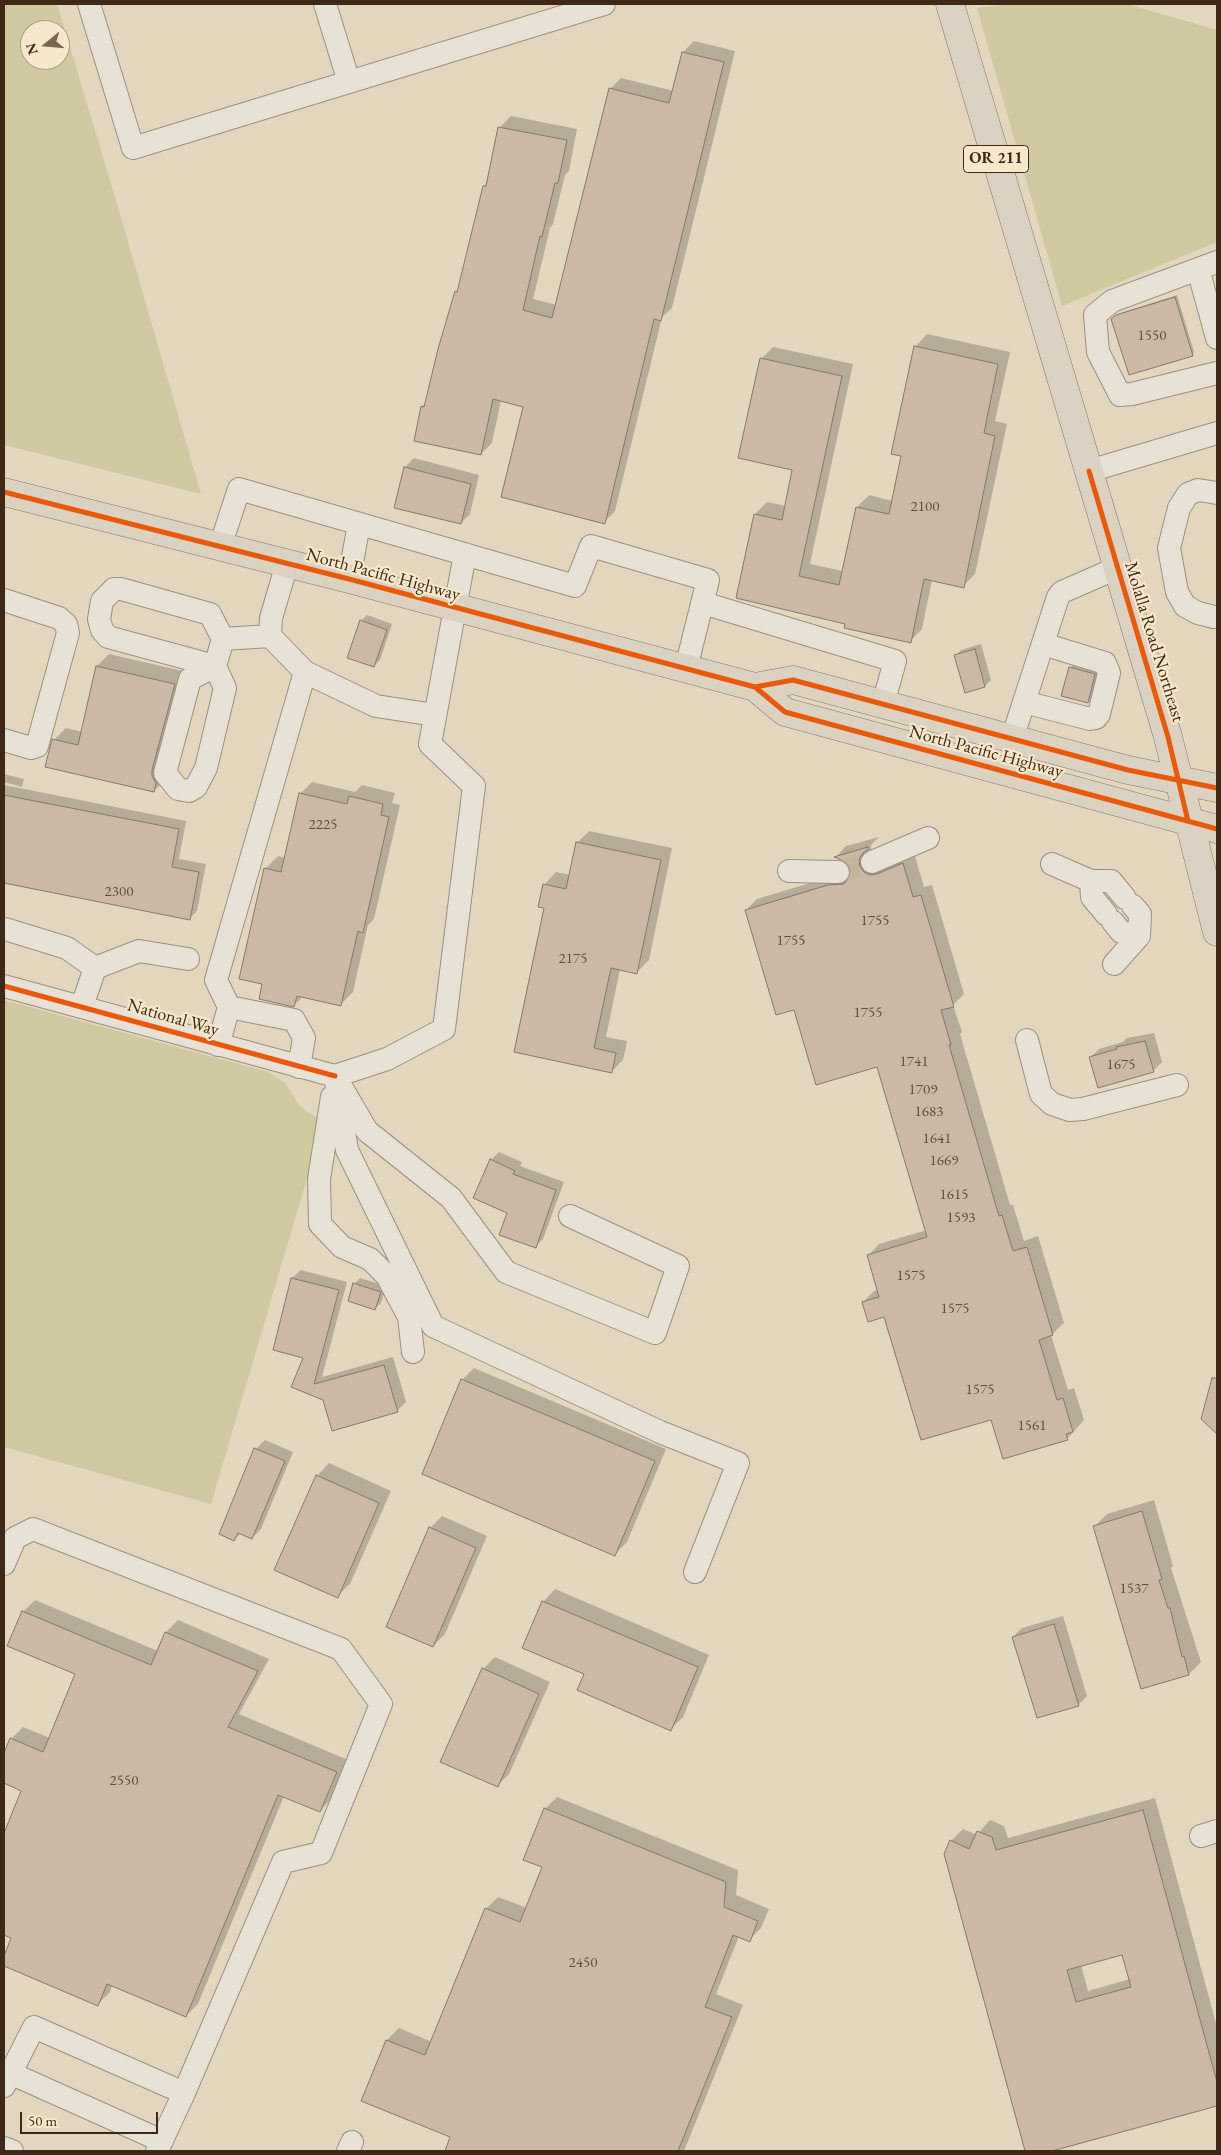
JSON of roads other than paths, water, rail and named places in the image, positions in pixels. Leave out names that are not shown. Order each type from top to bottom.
[{"type":"main road","name":"Molalla Road Northeast","points":[[950,4],[1168,737],[1217,932]]},
{"type":"main road","name":"North Pacific Highway","points":[[4,492],[348,579],[755,687],[786,712],[1217,829]]},
{"type":"main road","name":"North Pacific Highway","points":[[755,687],[793,680],[1128,770],[1217,788]]},
{"type":"main road","points":[[876,736],[884,704]]},
{"type":"street","points":[[90,4],[133,148],[349,82],[562,10],[604,4]]},
{"type":"street","points":[[325,4],[349,82]]},
{"type":"street","points":[[1217,338],[1208,265],[1112,301],[1095,315],[1098,352],[1120,395],[1132,394],[1217,373]]},
{"type":"street","points":[[1089,471],[1217,433]]},
{"type":"street","points":[[220,547],[239,489],[576,586],[591,546],[708,580],[686,668]]},
{"type":"street","points":[[1214,617],[1198,613],[1184,606],[1177,592],[1169,548],[1179,508],[1188,494],[1198,490],[1217,493]]},
{"type":"street","points":[[348,579],[359,524]]},
{"type":"street","points":[[335,1076],[386,1059],[444,1029],[474,786],[430,744],[465,554]]},
{"type":"street","points":[[287,564],[271,618],[270,636],[305,672],[376,706],[435,715]]},
{"type":"street","points":[[1012,739],[1058,597],[1062,592],[1117,568]]},
{"type":"street","points":[[215,666],[108,637],[102,630],[99,619],[102,601],[114,589],[122,589],[210,614],[223,639],[215,666],[225,688],[206,768],[196,787],[189,792],[178,789],[165,774],[190,679],[215,666]]},
{"type":"street","points":[[4,600],[59,618],[66,624],[68,633],[38,746],[31,748],[4,740]]},
{"type":"street","points":[[703,603],[895,661],[884,704]]},
{"type":"street","points":[[223,639],[270,636]]},
{"type":"street","points":[[1024,702],[1090,719],[1096,718],[1099,714],[1109,673],[1106,663],[1043,644]]},
{"type":"street","points":[[218,1045],[229,1007],[216,980],[305,672]]},
{"type":"street","points":[[872,862],[928,838]]},
{"type":"street","points":[[1052,864],[1091,881],[1111,881],[1140,914],[1139,936],[1114,964]]},
{"type":"street","points":[[789,871],[838,872]]},
{"type":"street","points":[[1091,881],[1092,897],[1121,932],[1139,936]]},
{"type":"street","points":[[5,929],[67,948],[95,968]]},
{"type":"street","points":[[82,1006],[95,968],[139,951],[188,959]]},
{"type":"street","name":"National Way","points":[[4,986],[335,1076]]},
{"type":"street","points":[[229,1007],[294,1020],[304,1038],[299,1067]]},
{"type":"street","points":[[1027,1040],[1041,1094],[1052,1104],[1070,1110],[1083,1109],[1177,1085]]},
{"type":"street","points":[[335,1076],[367,1131],[451,1198],[506,1272],[655,1333],[678,1266],[570,1216]]},
{"type":"street","points":[[335,1076],[319,1179],[320,1224],[342,1247],[370,1259],[387,1276],[409,1317],[413,1352]]},
{"type":"street","points":[[335,1076],[347,1150],[433,1326],[660,1432],[738,1463],[695,1572]]},
{"type":"street","points":[[4,1564],[14,1538],[33,1529],[341,1649],[381,1704],[321,1853],[283,1862],[184,2093],[159,2146],[7,2080],[34,2027],[184,2093]]},
{"type":"street","points":[[4,2148],[12,2151]]},
{"type":"tunnel","points":[[838,872],[872,862]]}]
